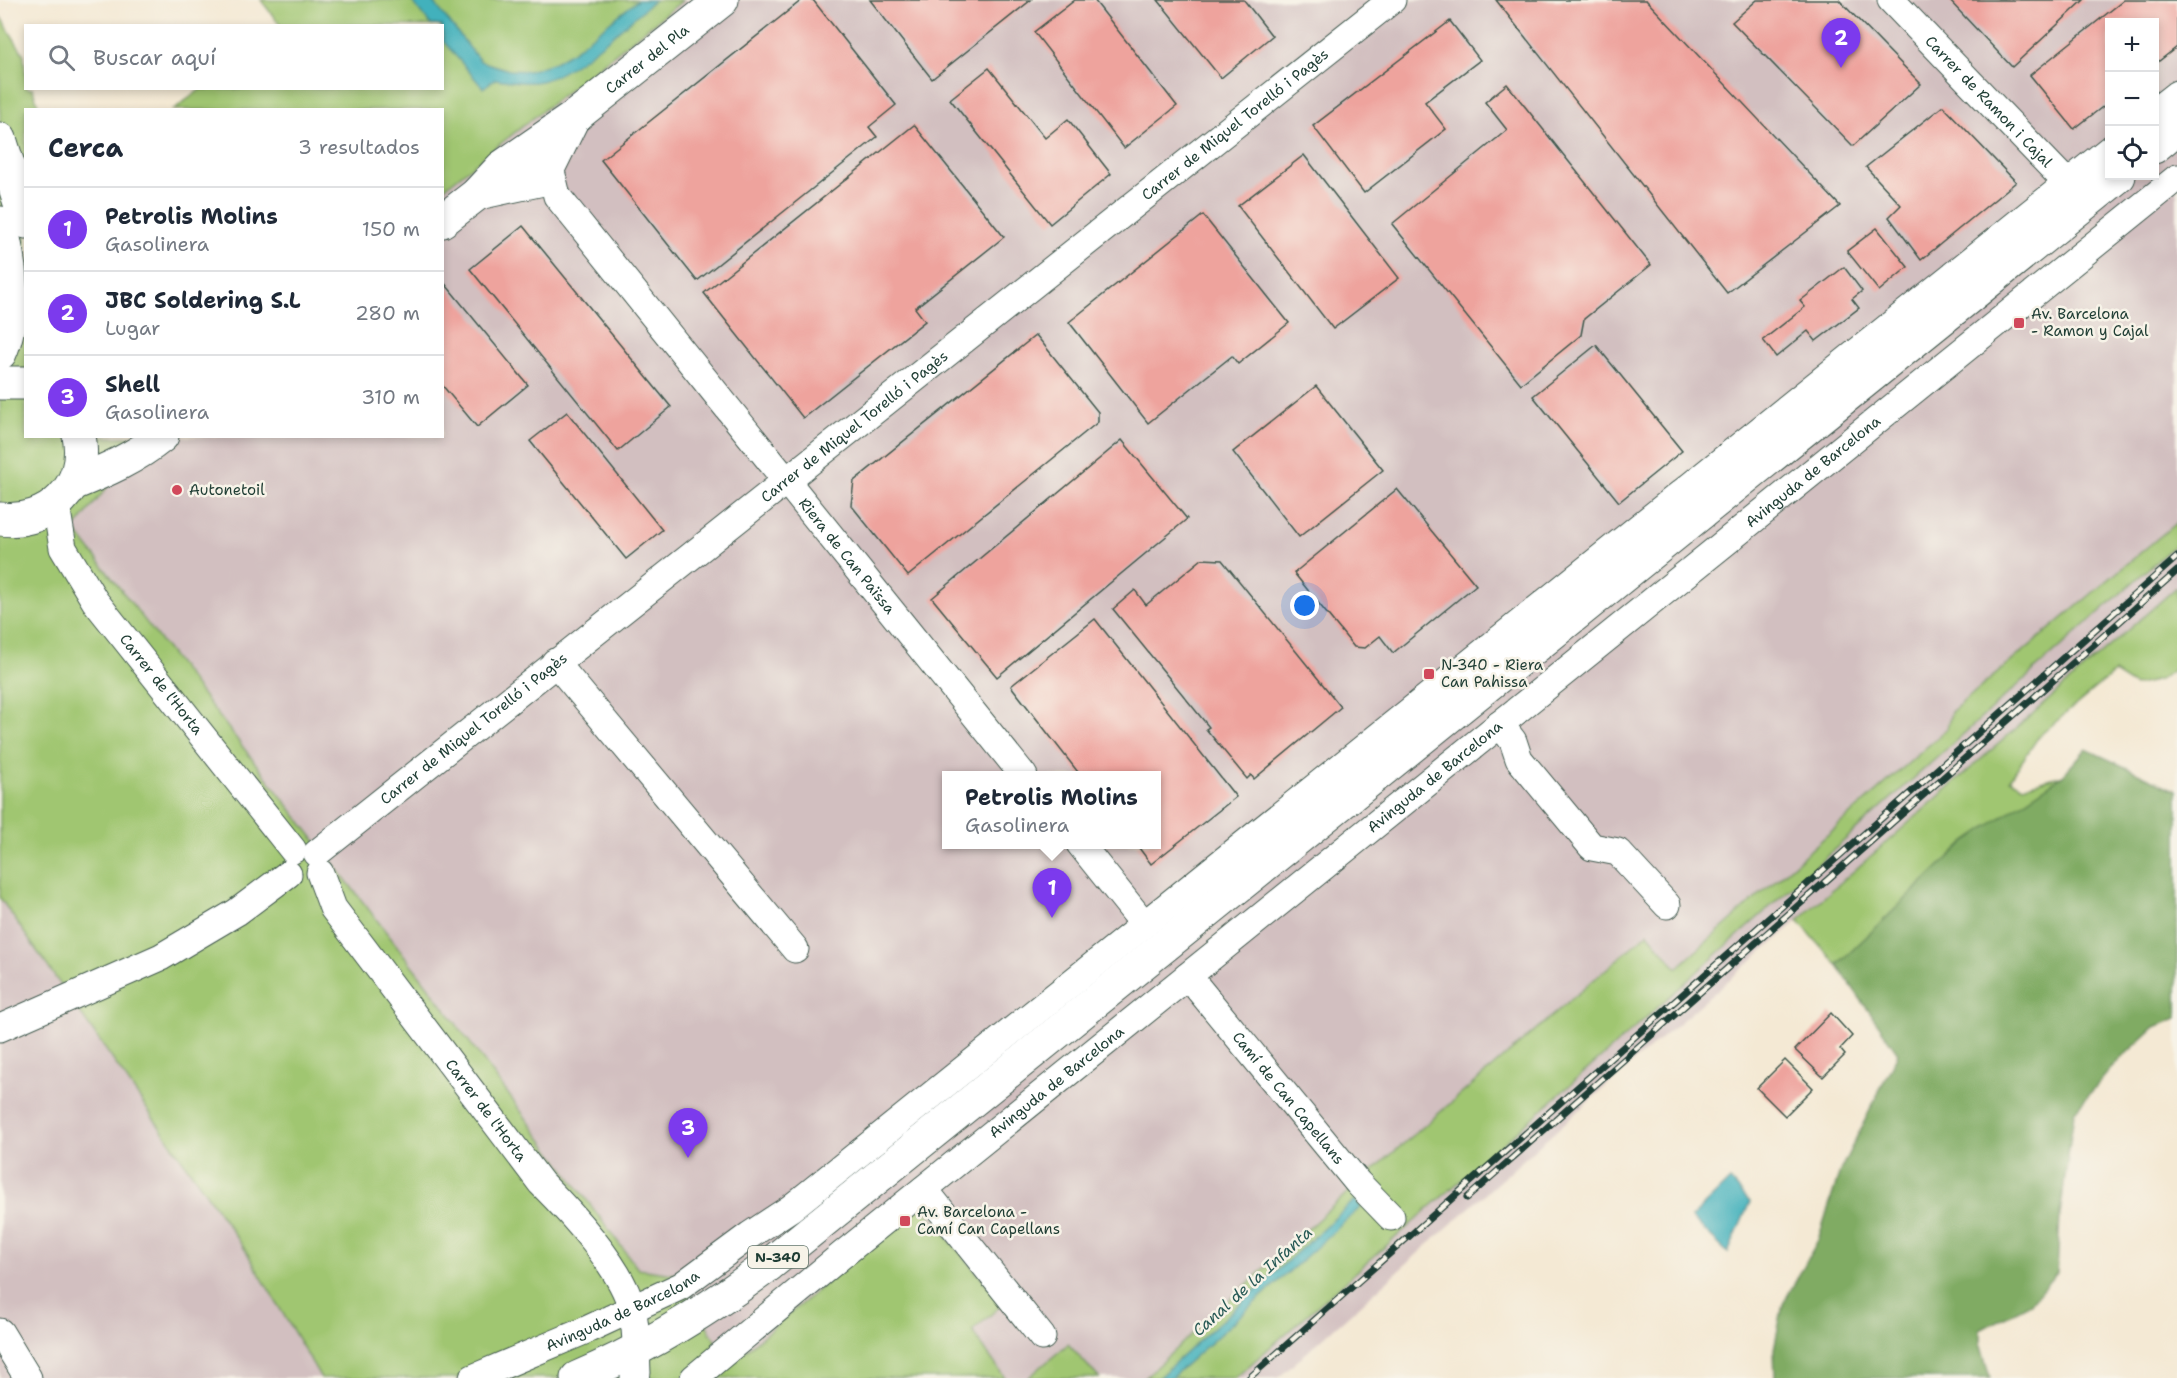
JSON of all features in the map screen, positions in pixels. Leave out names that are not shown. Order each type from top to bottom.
[{"type":"main road","name":"Carrer del Pla","points":[[444,219],[477,194],[537,170],[573,118],[722,0]]},
{"type":"main road","points":[[2159,143],[2177,128]]},
{"type":"main road","points":[[0,139],[24,216]]},
{"type":"main road","name":"Avinguda de Barcelona","points":[[577,1378],[635,1365],[714,1306],[912,1149],[2070,197],[2110,180]]},
{"type":"main road","points":[[0,223],[8,271],[9,295],[9,323],[0,353]]},
{"type":"main road","points":[[0,383],[24,383]]},
{"type":"main road","points":[[65,495],[80,468],[82,450],[79,438]]},
{"type":"main road","points":[[0,519],[23,519],[40,514],[65,495],[144,452],[160,438]]},
{"type":"street","name":"Carrer de Miquel Torelló i Pagès","points":[[0,1028],[70,999],[171,951],[237,912],[304,862],[1392,0]]},
{"type":"street","name":"Carrer de Ramon i Cajal","points":[[1891,0],[2070,197]]},
{"type":"street","points":[[2159,108],[2177,94]]},
{"type":"street","name":"Avinguda de Barcelona","points":[[473,1378],[681,1286],[791,1208],[1144,924],[2070,197],[2105,154]]},
{"type":"street","name":"Riera de Can Païssa","points":[[537,170],[1020,771]]},
{"type":"street","name":"Avinguda de Barcelona","points":[[694,1378],[2177,178]]},
{"type":"street","name":"Carrer de l'Horta","points":[[65,495],[63,548],[95,602],[304,862],[333,908],[541,1183],[566,1208],[619,1277],[632,1309],[635,1365]]},
{"type":"street","points":[[555,662],[795,949]]},
{"type":"street","points":[[1500,724],[1514,741],[1519,759],[1592,847],[1618,852],[1667,905]]},
{"type":"street","points":[[1084,849],[1144,924]]},
{"type":"street","name":"Camí de Can Capellans","points":[[1188,976],[1358,1183],[1391,1217]]},
{"type":"street","name":"Avinguda de Barcelona","points":[[791,1208],[912,1149]]},
{"type":"street","points":[[924,1190],[1042,1337]]},
{"type":"street","points":[[0,1332],[28,1378]]},
{"type":"shaded area","points":[[683,0],[2177,0],[2177,522],[1951,712],[1947,729],[1677,968],[1647,933],[1358,1183],[1144,1378],[1099,1378],[1068,1344],[1028,1378],[1005,1378],[972,1331],[1002,1304],[728,1365],[680,1275],[638,1269],[428,986],[74,529],[146,438],[444,438],[444,188]]},
{"type":"shaded area","points":[[2177,543],[2177,587],[1864,864],[1631,1064],[1278,1378],[1235,1378],[1611,1049]]},
{"type":"shaded area","points":[[0,898],[246,1251],[321,1378],[0,1378]]},
{"type":"green space","points":[[261,0],[683,0],[444,188],[444,108],[176,108],[200,90],[444,90],[444,24],[279,24]]},
{"type":"green space","points":[[0,16],[24,55],[24,90],[33,90],[39,108],[24,108],[24,438],[146,438],[74,529],[428,986],[638,1269],[680,1275],[728,1365],[920,1205],[1003,1304],[972,1331],[1005,1378],[321,1378],[246,1251],[0,898]]},
{"type":"green space","points":[[2177,522],[2177,543],[1611,1049],[1235,1378],[1171,1378],[1360,1207],[1355,1200],[1158,1378],[1144,1378],[1358,1183],[1648,933],[1677,968],[1947,729],[1951,712]]},
{"type":"green space","points":[[2177,587],[2177,667],[2159,680],[2134,686],[2114,673],[2039,736],[2010,779],[2024,786],[2063,775],[1965,842],[1837,965],[1798,920]]},
{"type":"green space","points":[[2086,749],[2177,791],[2177,1018],[2155,1027],[2115,1064],[2074,1112],[2060,1215],[2057,1272],[2031,1303],[1980,1330],[1980,1343],[1990,1378],[1775,1378],[1774,1349],[1783,1304],[1818,1240],[1840,1171],[1898,1053],[1837,965],[1965,842],[2063,775]]},
{"type":"green space","points":[[1068,1344],[1099,1378],[1028,1378]]},
{"type":"water","points":[[411,0],[432,0],[480,61],[509,70],[529,71],[555,62],[572,52],[638,0],[655,0],[585,57],[555,76],[530,82],[495,79],[483,88],[444,42],[444,24],[430,24]]},
{"type":"water","points":[[1730,1180],[1750,1202],[1728,1253],[1691,1218]]},
{"type":"water","points":[[1355,1200],[1361,1207],[1171,1378],[1158,1378]]},
{"type":"building","points":[[802,0],[813,0],[896,105],[869,127],[877,137],[697,281],[601,160]]},
{"type":"building","points":[[870,0],[1031,0],[932,79]]},
{"type":"building","points":[[1075,0],[1094,0],[1177,106],[1124,148],[1034,32]]},
{"type":"building","points":[[1158,0],[1244,0],[1272,36],[1221,78]]},
{"type":"building","points":[[1496,0],[1646,0],[1840,206],[1727,293]]},
{"type":"building","points":[[1757,0],[1839,0],[1921,84],[1853,146],[1732,22]]},
{"type":"building","points":[[1949,0],[2084,0],[2012,67]]},
{"type":"building","points":[[2124,0],[2177,0],[2177,47],[2159,61],[2159,18],[2105,18],[2105,105],[2074,129],[2030,75]]},
{"type":"building","points":[[1450,21],[1480,60],[1425,102],[1446,129],[1364,193],[1313,126]]},
{"type":"building","points":[[989,68],[1045,138],[1068,119],[1111,174],[1050,224],[950,99]]},
{"type":"building","points":[[1507,84],[1651,265],[1584,319],[1581,335],[1521,384],[1392,224],[1507,130],[1485,102]]},
{"type":"building","points":[[1943,106],[2016,182],[1921,260],[1889,217],[1901,205],[1866,167]]},
{"type":"building","points":[[914,125],[1004,237],[915,308],[925,321],[803,418],[704,293]]},
{"type":"building","points":[[1304,155],[1399,278],[1333,329],[1238,206]]},
{"type":"building","points":[[1203,215],[1289,323],[1238,364],[1232,356],[1148,423],[1069,322]]},
{"type":"building","points":[[523,226],[671,407],[618,451],[470,269]]},
{"type":"building","points":[[1877,228],[1908,267],[1879,291],[1847,251]]},
{"type":"building","points":[[1844,267],[1862,291],[1852,299],[1859,308],[1816,341],[1808,331],[1776,357],[1763,340],[1805,307],[1800,301]]},
{"type":"building","points":[[444,282],[528,385],[477,427],[444,387]]},
{"type":"building","points":[[1036,335],[1098,412],[1098,422],[908,576],[851,505],[854,481]]},
{"type":"building","points":[[1596,345],[1682,451],[1619,502],[1533,396]]},
{"type":"building","points":[[1316,386],[1383,470],[1299,537],[1233,452]]},
{"type":"building","points":[[567,412],[662,530],[626,559],[530,441]]},
{"type":"building","points":[[1122,440],[1187,519],[997,677],[932,598]]},
{"type":"building","points":[[1397,489],[1476,585],[1393,653],[1380,636],[1365,648],[1354,647],[1294,573]]},
{"type":"building","points":[[1202,559],[1222,560],[1341,707],[1254,779],[1251,775],[1247,779],[1206,729],[1209,727],[1113,609],[1135,590],[1146,605]]},
{"type":"building","points":[[1095,619],[1236,797],[1151,864],[1140,849],[1161,849],[1161,771],[1077,771],[1011,686]]},
{"type":"building","points":[[1831,1013],[1852,1036],[1840,1049],[1845,1055],[1823,1077],[1795,1050]]},
{"type":"building","points":[[1785,1060],[1813,1088],[1785,1116],[1757,1088]]},
{"type":"railway","points":[[1249,1378],[2177,557]]},
{"type":"railway","points":[[1467,1198],[2177,571]]},
{"type":"place","name":"JBC Soldering S.L","points":[[1841,68]]},
{"type":"place","name":"Av. Barcelona - Ramon y Cajal","points":[[2019,323]]},
{"type":"place","name":"Autonetoil","points":[[177,490]]},
{"type":"place","name":"N-340 - Riera Can Pahissa","points":[[1429,674]]},
{"type":"place","name":"Petrolis Molins","points":[[1052,918]]},
{"type":"place","name":"Shell","points":[[688,1158]]},
{"type":"place","name":"Av. Barcelona - Camí Can Capellans","points":[[905,1221]]},
{"type":"water label","name":"Canal de la Infanta","points":[[1252,1281]]}]
